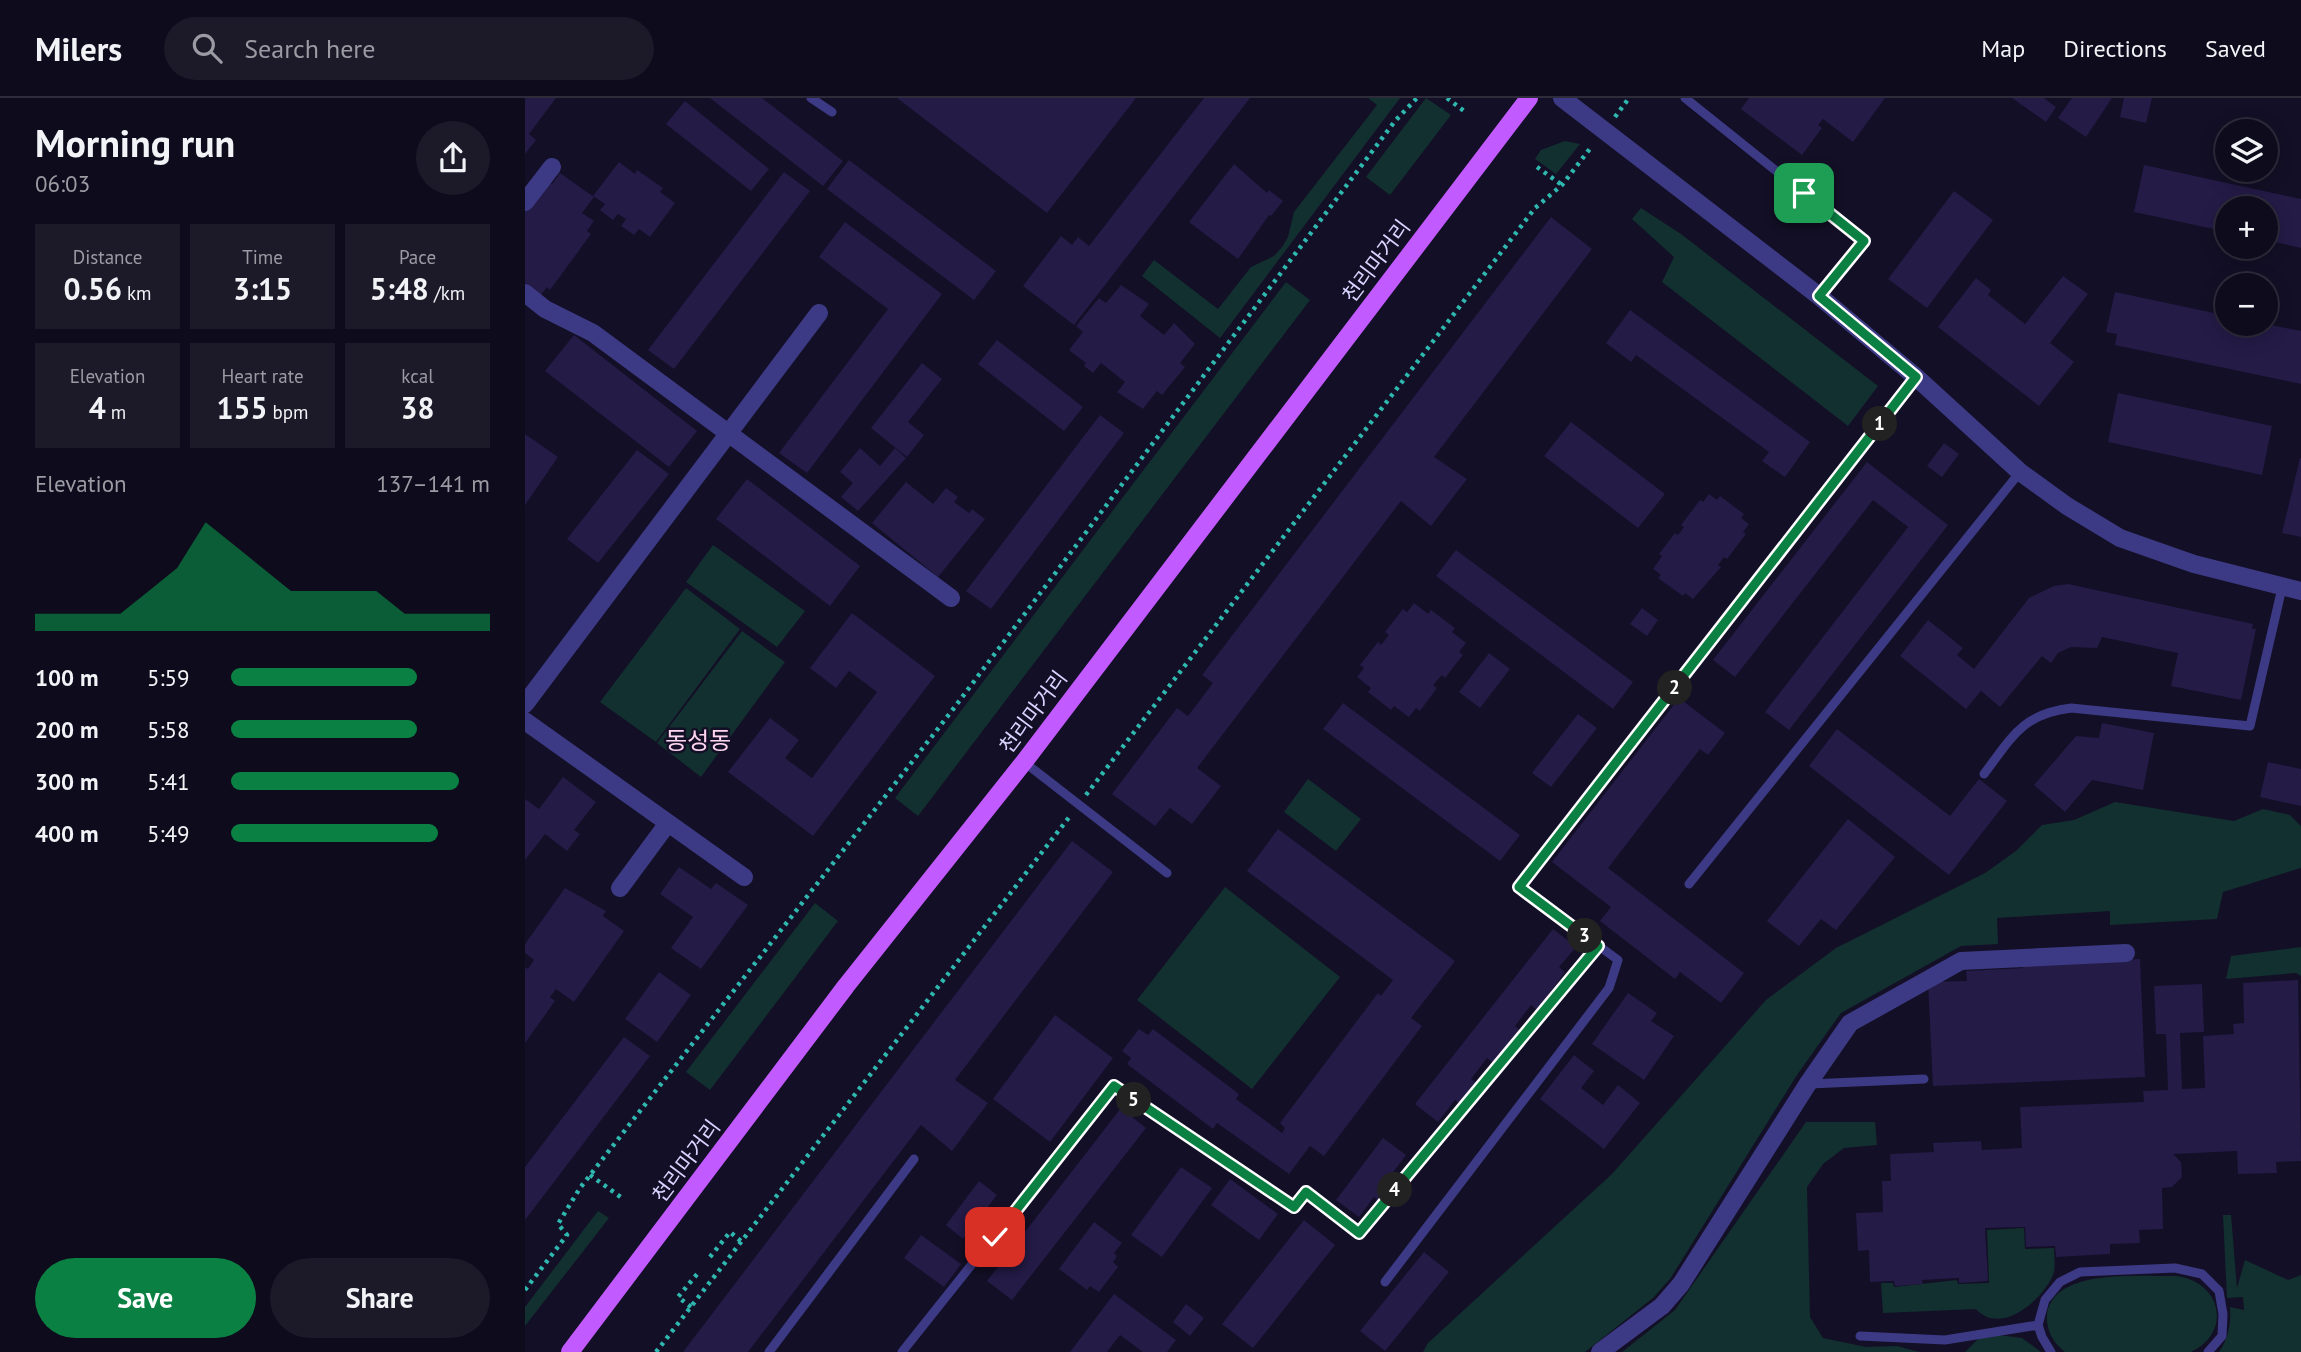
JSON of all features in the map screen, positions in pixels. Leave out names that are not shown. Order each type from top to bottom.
[{"type":"main road","name":"천리마거리","points":[[570,1352],[846,986],[1024,762],[1529,98]]},
{"type":"street","points":[[1562,98],[1819,296],[1916,377],[2020,472],[2120,538],[2194,564],[2301,591]]},
{"type":"street","points":[[525,202],[552,167]]},
{"type":"street","points":[[525,293],[545,309],[593,333],[951,598]]},
{"type":"street","points":[[525,704],[819,313]]},
{"type":"street","points":[[525,721],[744,877]]},
{"type":"street","points":[[620,888],[668,823]]},
{"type":"street","points":[[1600,1352],[1662,1306],[1681,1284],[1807,1085],[1850,1023],[1961,961],[2126,953]]},
{"type":"lane","points":[[811,98],[832,112]]},
{"type":"lane","points":[[1685,98],[1864,241],[1819,296]]},
{"type":"lane","points":[[1385,1282],[1609,988],[1618,960],[1519,887],[1916,377]]},
{"type":"lane","points":[[1689,884],[2020,472]]},
{"type":"lane","points":[[1983,774],[2020,728],[2045,711],[2071,708],[2251,726],[2282,588]]},
{"type":"lane","points":[[1024,762],[1167,873]]},
{"type":"lane","points":[[902,1352],[1114,1086],[1294,1207],[1306,1192],[1359,1233],[1598,946]]},
{"type":"lane","points":[[1807,1085],[1924,1079]]},
{"type":"lane","points":[[769,1352],[914,1159]]},
{"type":"lane","points":[[2052,1352],[2038,1325],[2045,1300],[2060,1282],[2080,1272],[2175,1268],[2202,1274],[2219,1291],[2223,1314],[2222,1336],[2208,1352]]},
{"type":"lane","points":[[1860,1336],[1945,1340],[2038,1325]]},
{"type":"lane","points":[[1945,1340],[1948,1352]]},
{"type":"path","points":[[525,1290],[567,1235],[558,1224],[590,1175],[954,708],[1395,121],[1417,98]]},
{"type":"path","points":[[1447,98],[1464,111]]},
{"type":"path","points":[[656,1352],[1535,208],[1562,186],[1629,98]]},
{"type":"path","points":[[1537,167],[1562,186]]},
{"type":"path","points":[[590,1175],[622,1198]]},
{"type":"path","points":[[710,1257],[730,1233],[742,1242]]},
{"type":"path","points":[[691,1307],[678,1297],[698,1273]]},
{"type":"green space","points":[[1368,98],[1400,98],[1220,338],[1142,276],[1154,260],[1218,309],[1251,267],[1274,256],[1282,247],[1288,237],[1294,212],[1377,105]]},
{"type":"green space","points":[[1426,98],[1451,115],[1390,195],[1366,177]]},
{"type":"green space","points":[[1565,141],[1580,144],[1556,174],[1535,159],[1541,150]]},
{"type":"green space","points":[[1641,208],[1681,234],[1878,386],[1848,426],[1662,282],[1674,257],[1632,219]]},
{"type":"green space","points":[[1286,282],[1310,300],[918,816],[895,798]]},
{"type":"green space","points":[[713,545],[805,611],[777,647],[686,582]]},
{"type":"green space","points":[[686,588],[740,629],[656,742],[600,702]]},
{"type":"green space","points":[[742,631],[785,662],[701,777],[657,743]]},
{"type":"green space","points":[[1308,779],[1361,819],[1336,851],[1284,812]]},
{"type":"green space","points":[[2115,802],[2234,821],[2263,809],[2290,815],[2301,826],[2301,868],[2223,892],[2217,919],[2110,925],[2110,911],[1997,918],[1998,944],[1961,946],[1841,1013],[1797,1075],[1670,1279],[1653,1298],[1585,1352],[1423,1352],[1428,1343],[1612,1174],[1766,1000],[1836,948],[1985,873],[2016,851],[2042,825],[2074,820]]},
{"type":"green space","points":[[1225,887],[1340,977],[1252,1089],[1137,1000]]},
{"type":"green space","points":[[815,903],[838,921],[710,1090],[686,1072]]},
{"type":"green space","points":[[2301,947],[2301,976],[2296,973],[2226,979],[2231,956]]},
{"type":"green space","points":[[1806,1122],[1875,1122],[1877,1145],[1844,1148],[1823,1164],[1807,1187],[1810,1317],[1823,1338],[1866,1347],[1897,1346],[1919,1352],[1622,1352],[1675,1310]]},
{"type":"green space","points":[[598,1211],[609,1218],[525,1326],[525,1307]]},
{"type":"green space","points":[[2223,1215],[2231,1215],[2237,1288],[2245,1260],[2288,1280],[2301,1275],[2301,1352],[2219,1352],[2229,1331],[2230,1307],[2244,1310],[2243,1297],[2227,1298]]},
{"type":"green space","points":[[2024,1228],[2025,1249],[2054,1248],[2055,1265],[2048,1285],[2019,1312],[1997,1319],[1976,1309],[1883,1313],[1881,1283],[1893,1283],[1894,1287],[1957,1280],[1958,1284],[1989,1283],[1987,1230]]},
{"type":"green space","points":[[2176,1276],[2203,1287],[2212,1297],[2216,1308],[2217,1320],[2213,1332],[2191,1352],[2065,1352],[2051,1336],[2047,1315],[2053,1300],[2065,1289],[2101,1278]]},
{"type":"green space","points":[[1998,1335],[2022,1338],[2041,1352],[1965,1352],[1979,1338]]},
{"type":"building","points":[[525,98],[556,98],[529,134],[536,140],[525,154]]},
{"type":"building","points":[[710,98],[762,98],[843,161],[823,186]]},
{"type":"building","points":[[897,98],[1136,98],[1047,213]]},
{"type":"building","points":[[1204,98],[1250,98],[1074,325],[1023,286],[1061,236],[1072,245],[1078,237],[1089,246]]},
{"type":"building","points":[[1749,98],[1885,98],[1853,142],[1823,119],[1818,125],[1822,128],[1802,155],[1741,109]]},
{"type":"building","points":[[2012,98],[2044,98],[2056,107],[2046,122]]},
{"type":"building","points":[[2072,98],[2112,98],[2086,137],[2058,118]]},
{"type":"building","points":[[2124,98],[2152,98],[2146,123],[2120,117]]},
{"type":"building","points":[[685,101],[769,169],[751,191],[666,124]]},
{"type":"building","points":[[849,160],[996,271],[974,300],[827,189]]},
{"type":"building","points":[[619,162],[635,174],[637,170],[663,188],[660,192],[675,203],[650,237],[639,229],[634,235],[621,226],[626,219],[618,214],[613,220],[600,210],[605,204],[593,196]]},
{"type":"building","points":[[1234,164],[1267,193],[1269,190],[1283,201],[1271,216],[1269,215],[1238,259],[1189,222]]},
{"type":"building","points":[[2144,165],[2301,199],[2301,248],[2278,243],[2278,196],[2215,196],[2215,229],[2134,212]]},
{"type":"building","points":[[784,172],[810,191],[674,369],[648,350]]},
{"type":"building","points":[[560,173],[594,197],[582,213],[594,221],[587,231],[591,234],[550,290],[547,287],[541,295],[525,283],[525,211],[547,181],[552,184]]},
{"type":"building","points":[[1954,191],[1993,220],[1927,308],[1888,279]]},
{"type":"building","points":[[1551,217],[1592,249],[1434,457],[1467,479],[1431,526],[1401,501],[1197,768],[1221,786],[1192,824],[1170,808],[1155,826],[1112,794],[1177,708],[1188,716],[1213,683],[1202,675]]},
{"type":"building","points":[[845,222],[942,294],[807,473],[779,453],[888,309],[819,257]]},
{"type":"building","points":[[2063,276],[2088,294],[2050,343],[2074,362],[2039,406],[1938,327],[1976,278],[1991,290],[1988,295],[2025,324]]},
{"type":"building","points":[[1121,285],[1149,304],[1140,316],[1164,335],[1174,323],[1195,344],[1180,363],[1185,367],[1162,395],[1157,391],[1143,409],[1117,392],[1125,382],[1101,363],[1093,373],[1084,366],[1086,363],[1069,350],[1083,332],[1076,326],[1099,298],[1106,303]]},
{"type":"building","points":[[2115,292],[2215,313],[2215,336],[2278,336],[2278,326],[2301,331],[2301,384],[2115,345],[2117,334],[2106,332]]},
{"type":"building","points":[[1630,310],[1810,442],[1785,477],[1762,461],[1769,452],[1636,355],[1631,362],[1606,343]]},
{"type":"building","points":[[574,335],[697,431],[669,467],[545,371]]},
{"type":"building","points":[[997,340],[1083,407],[1064,431],[978,364]]},
{"type":"building","points":[[922,363],[942,379],[908,422],[924,435],[907,457],[871,428]]},
{"type":"building","points":[[2118,393],[2272,426],[2262,475],[2108,442]]},
{"type":"building","points":[[1100,415],[1124,433],[991,609],[966,591]]},
{"type":"building","points":[[1571,422],[1665,494],[1638,528],[1544,456]]},
{"type":"building","points":[[525,434],[558,457],[525,505]]},
{"type":"building","points":[[1944,443],[1959,454],[1942,477],[1927,466]]},
{"type":"building","points":[[860,448],[880,466],[895,448],[906,458],[858,511],[841,497],[853,483],[840,472]]},
{"type":"building","points":[[637,450],[669,474],[598,563],[567,539]]},
{"type":"building","points":[[2301,458],[2301,537],[2282,533]]},
{"type":"building","points":[[1867,462],[1948,525],[1789,730],[1765,712],[1908,527],[1873,500],[1735,677],[1713,660]]},
{"type":"building","points":[[747,479],[860,566],[830,606],[716,519]]},
{"type":"building","points":[[906,482],[933,504],[946,488],[958,497],[954,502],[969,513],[972,509],[985,519],[938,577],[872,523]]},
{"type":"building","points":[[1709,494],[1717,500],[1720,496],[1744,514],[1741,518],[1749,524],[1743,532],[1746,534],[1727,559],[1724,557],[1718,565],[1721,567],[1693,599],[1685,593],[1683,596],[1658,578],[1661,575],[1653,569],[1662,556],[1659,554],[1675,533],[1678,535],[1684,527],[1681,525],[1700,500],[1703,502]]},
{"type":"building","points":[[1456,550],[1633,682],[1613,709],[1436,576]]},
{"type":"building","points":[[2068,584],[2253,624],[2252,629],[2256,629],[2241,700],[2171,686],[2178,653],[2102,637],[2097,648],[2071,647],[2058,653],[2051,663],[2042,656],[2000,707],[1981,691],[1966,709],[1900,656],[1928,620],[1963,648],[1957,655],[1974,669],[2029,598],[2054,586]]},
{"type":"building","points":[[1414,603],[1428,614],[1431,610],[1455,628],[1452,632],[1466,643],[1459,652],[1463,655],[1445,678],[1442,675],[1433,685],[1437,688],[1420,711],[1416,708],[1409,717],[1394,706],[1391,710],[1368,692],[1371,688],[1357,677],[1364,668],[1360,665],[1378,642],[1381,645],[1389,635],[1385,632],[1403,609],[1407,612]]},
{"type":"building","points":[[1642,608],[1658,620],[1647,636],[1630,624]]},
{"type":"building","points":[[852,613],[935,676],[813,836],[728,772],[770,718],[799,740],[785,758],[812,778],[877,692],[849,671],[836,688],[810,668]]},
{"type":"building","points":[[1489,653],[1510,669],[1480,708],[1459,692]]},
{"type":"building","points":[[1679,698],[1725,733],[1708,755],[1700,749],[1608,868],[1744,973],[1721,1003],[1680,972],[1675,979],[1600,921],[1611,907],[1552,862]]},
{"type":"building","points":[[1343,703],[1520,835],[1500,861],[1323,729]]},
{"type":"building","points":[[1578,714],[1597,728],[1551,787],[1532,773]]},
{"type":"building","points":[[2102,723],[2154,733],[2143,790],[2092,780],[2065,812],[2034,785],[2076,736],[2099,738]]},
{"type":"building","points":[[1837,729],[1950,816],[1979,779],[2007,801],[1949,875],[1809,766]]},
{"type":"building","points":[[2268,762],[2301,769],[2301,806],[2260,797]]},
{"type":"building","points":[[563,777],[596,802],[574,830],[580,834],[567,851],[545,834],[525,860],[525,799],[539,809]]},
{"type":"building","points":[[1848,819],[1895,857],[1836,930],[1821,919],[1799,946],[1767,921]]},
{"type":"building","points":[[1278,829],[1455,961],[1411,1018],[1422,1026],[1324,1156],[1310,1146],[1289,1174],[1217,1123],[1213,1129],[1127,1064],[1131,1058],[1122,1051],[1139,1029],[1148,1035],[1153,1029],[1239,1094],[1236,1099],[1282,1133],[1285,1128],[1280,1123],[1378,993],[1381,996],[1393,980],[1247,871]]},
{"type":"building","points":[[1072,841],[1113,872],[955,1080],[988,1103],[952,1151],[921,1125],[748,1352],[683,1352]]},
{"type":"building","points":[[679,867],[711,889],[716,883],[748,905],[701,969],[671,948],[693,917],[660,894]]},
{"type":"building","points":[[565,888],[606,911],[603,916],[624,931],[574,1002],[556,989],[550,997],[555,1001],[525,1043],[525,967],[528,969],[534,960],[525,953],[525,944]]},
{"type":"building","points":[[1553,929],[1576,947],[1559,967],[1565,972],[1537,1010],[1531,1005],[1515,1026],[1522,1032],[1496,1065],[1487,1058],[1471,1079],[1478,1084],[1461,1105],[1455,1100],[1438,1122],[1415,1104]]},
{"type":"building","points":[[2140,959],[2145,1077],[1933,1086],[1928,982],[1967,981],[1966,971],[2023,968],[2023,964]]},
{"type":"building","points":[[659,972],[691,995],[657,1042],[625,1019]]},
{"type":"building","points":[[2298,980],[2301,1161],[2276,1162],[2277,1173],[2238,1174],[2237,1151],[2173,1154],[2181,1162],[2182,1177],[2172,1187],[2162,1188],[2163,1229],[2139,1230],[2140,1243],[2110,1244],[2110,1254],[2056,1257],[2055,1246],[2026,1247],[2025,1227],[1985,1228],[1988,1281],[1959,1283],[1959,1278],[1922,1280],[1923,1284],[1895,1286],[1894,1281],[1870,1282],[1869,1250],[1858,1251],[1856,1213],[1883,1212],[1882,1181],[1891,1181],[1890,1154],[1934,1152],[1933,1143],[1981,1141],[1982,1150],[2022,1148],[2020,1107],[2144,1102],[2143,1091],[2168,1090],[2166,1034],[2156,1034],[2154,986],[2202,984],[2204,1032],[2180,1033],[2182,1089],[2205,1088],[2203,1036],[2234,1034],[2233,1024],[2244,1023],[2243,983]]},
{"type":"building","points":[[1628,993],[1657,1013],[1651,1021],[1674,1036],[1644,1080],[1592,1044]]},
{"type":"building","points":[[1055,1015],[1113,1058],[1050,1142],[993,1099]]},
{"type":"building","points":[[624,1037],[650,1056],[525,1220],[525,1167]]},
{"type":"building","points":[[1574,1055],[1594,1071],[1581,1088],[1603,1105],[1618,1085],[1640,1103],[1604,1149],[1540,1099]]},
{"type":"building","points":[[1121,1108],[1146,1128],[1012,1300],[987,1281]]},
{"type":"building","points":[[1383,1138],[1406,1155],[1391,1175],[1395,1179],[1378,1200],[1374,1197],[1359,1217],[1336,1200]]},
{"type":"building","points":[[1181,1167],[1212,1188],[1162,1257],[1131,1235]]},
{"type":"building","points":[[1230,1179],[1278,1214],[1259,1240],[1211,1205]]},
{"type":"building","points":[[979,1181],[997,1195],[963,1239],[946,1225]]},
{"type":"building","points":[[1304,1220],[1335,1245],[1253,1348],[1222,1324]]},
{"type":"building","points":[[1094,1222],[1122,1243],[1114,1253],[1117,1256],[1113,1262],[1118,1267],[1099,1292],[1090,1286],[1087,1290],[1059,1269]]},
{"type":"building","points":[[921,1235],[961,1264],[944,1287],[904,1258]]},
{"type":"building","points":[[1424,1252],[1449,1272],[1385,1351],[1360,1331]]},
{"type":"building","points":[[1114,1294],[1176,1340],[1167,1352],[1143,1352],[1120,1335],[1107,1352],[1070,1352]]},
{"type":"building","points":[[1186,1304],[1204,1318],[1190,1336],[1173,1322]]},
{"type":"district","name":"동성동","points":[[698,740]]},
{"type":"route","points":[[995,1237],[1114,1086],[1294,1207],[1306,1192],[1359,1233],[1598,946],[1519,887],[1916,377],[1819,296],[1864,241],[1804,193]]}]
